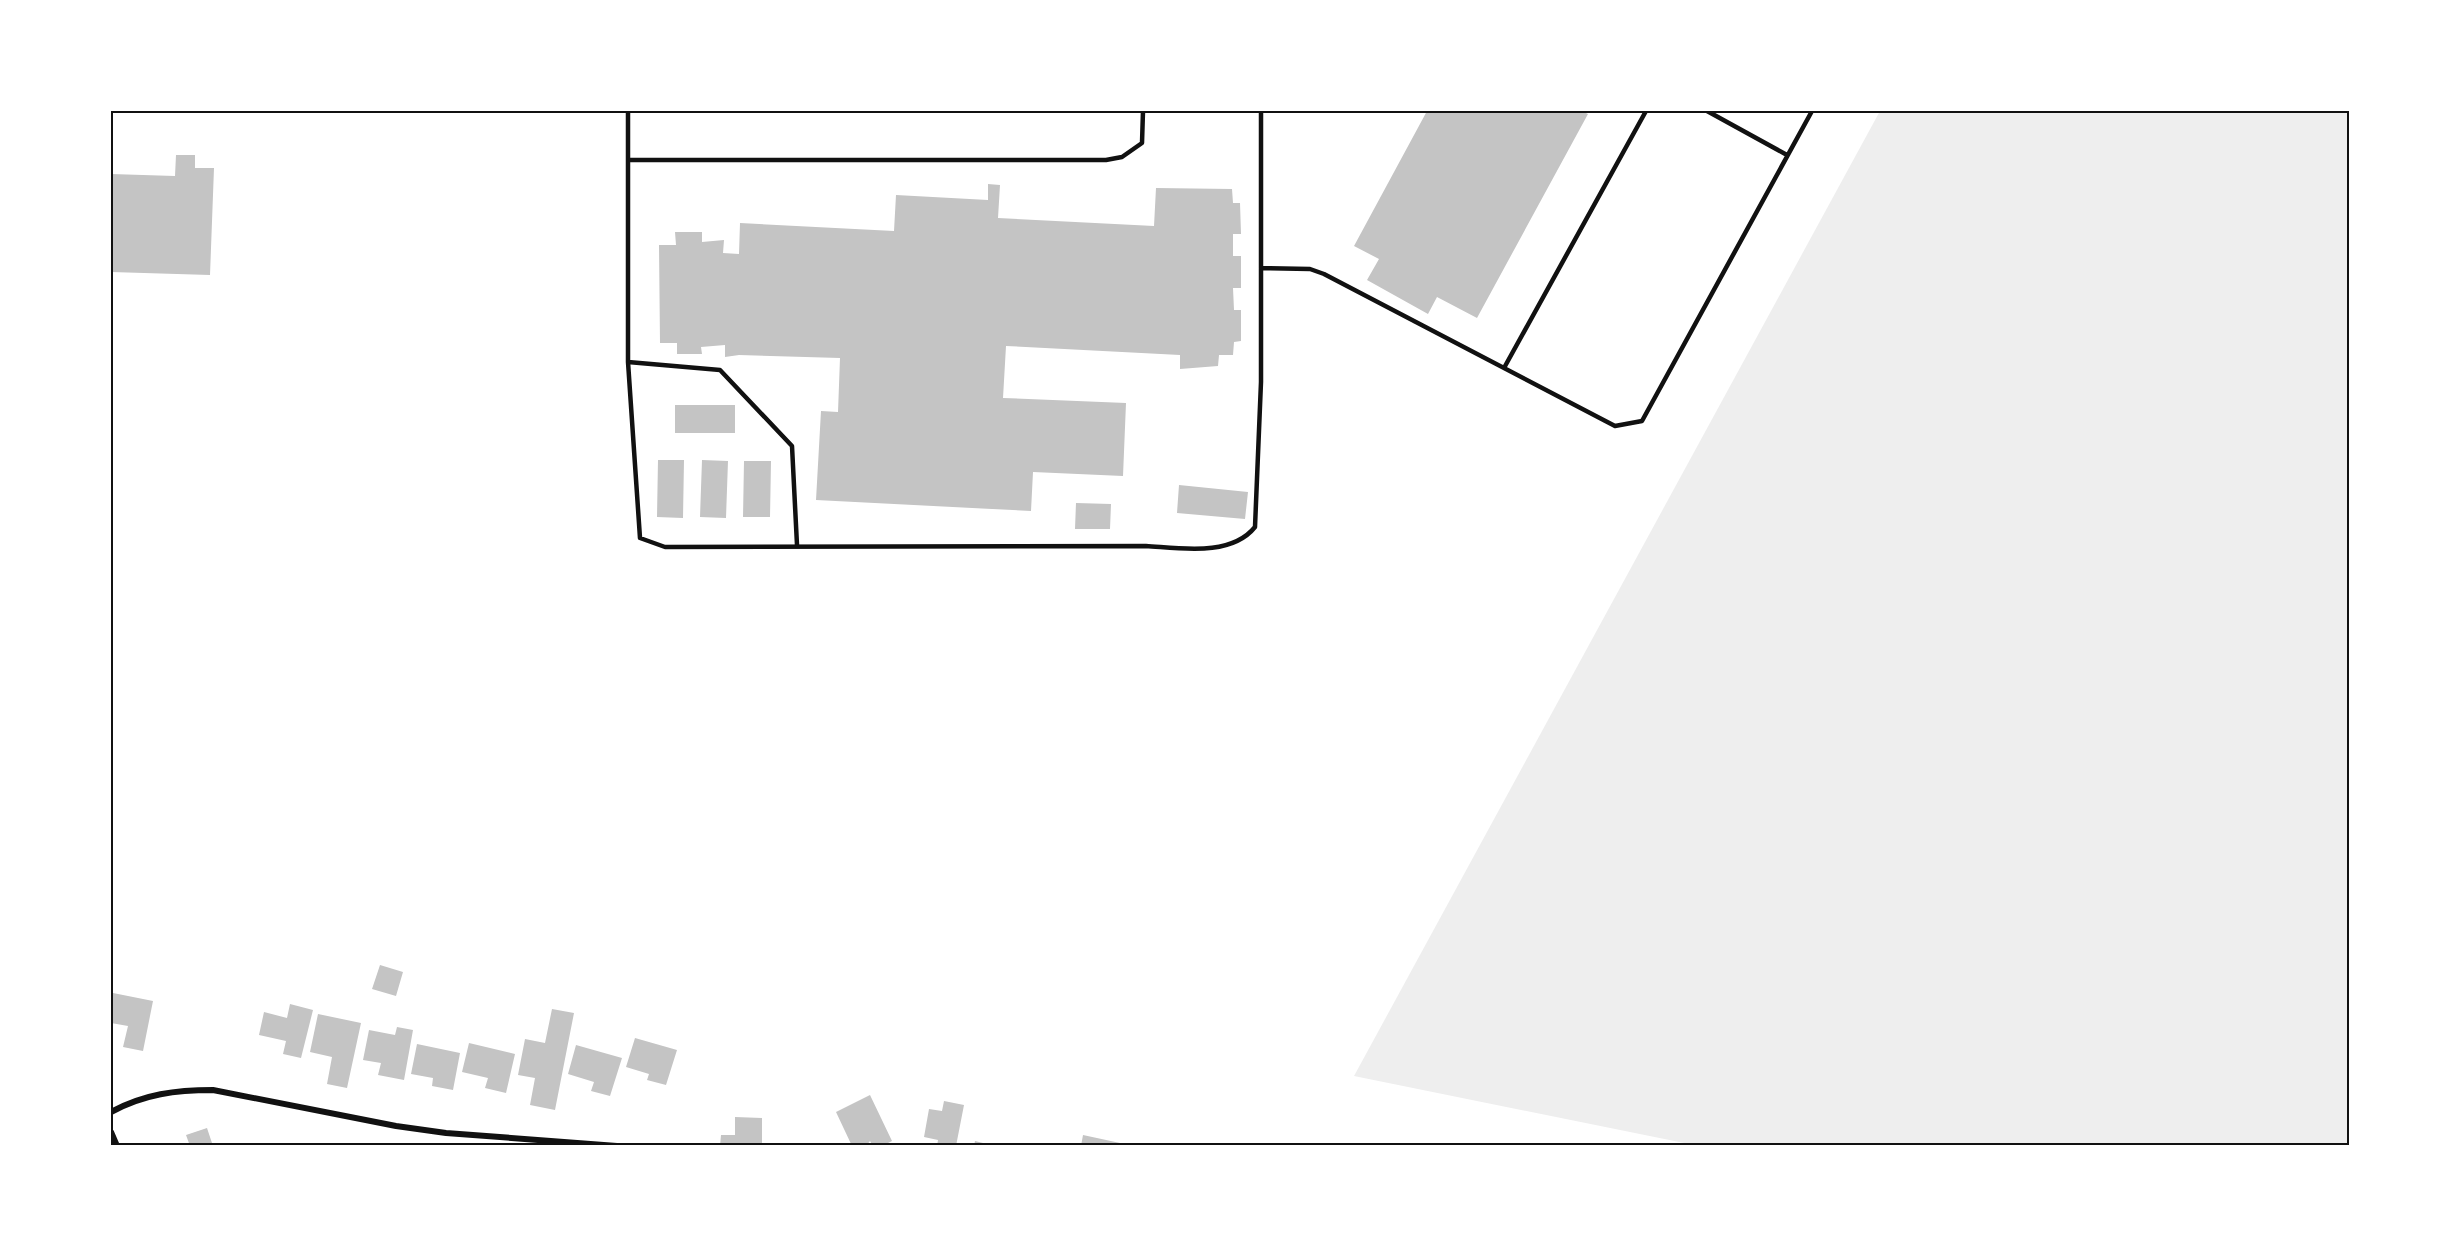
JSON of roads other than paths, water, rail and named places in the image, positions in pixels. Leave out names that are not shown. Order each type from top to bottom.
[{"type":"street","points":[[111,1112],[147,1096],[190,1090],[213,1090],[396,1126],[446,1133],[617,1146]]},
{"type":"street","points":[[111,1132],[117,1146]]},
{"type":"lane","points":[[628,111],[628,362],[640,538],[665,547],[1146,546],[1188,549],[1232,545],[1255,527],[1261,382],[1261,111]]},
{"type":"lane","points":[[628,160],[1107,160],[1122,157],[1142,143],[1143,111]]},
{"type":"lane","points":[[1504,368],[1646,111]]},
{"type":"lane","points":[[1707,111],[1787,155]]},
{"type":"lane","points":[[1261,268],[1310,269],[1324,274],[1615,426],[1642,421],[1812,111]]},
{"type":"lane","points":[[628,362],[720,370],[792,446],[797,545]]}]
